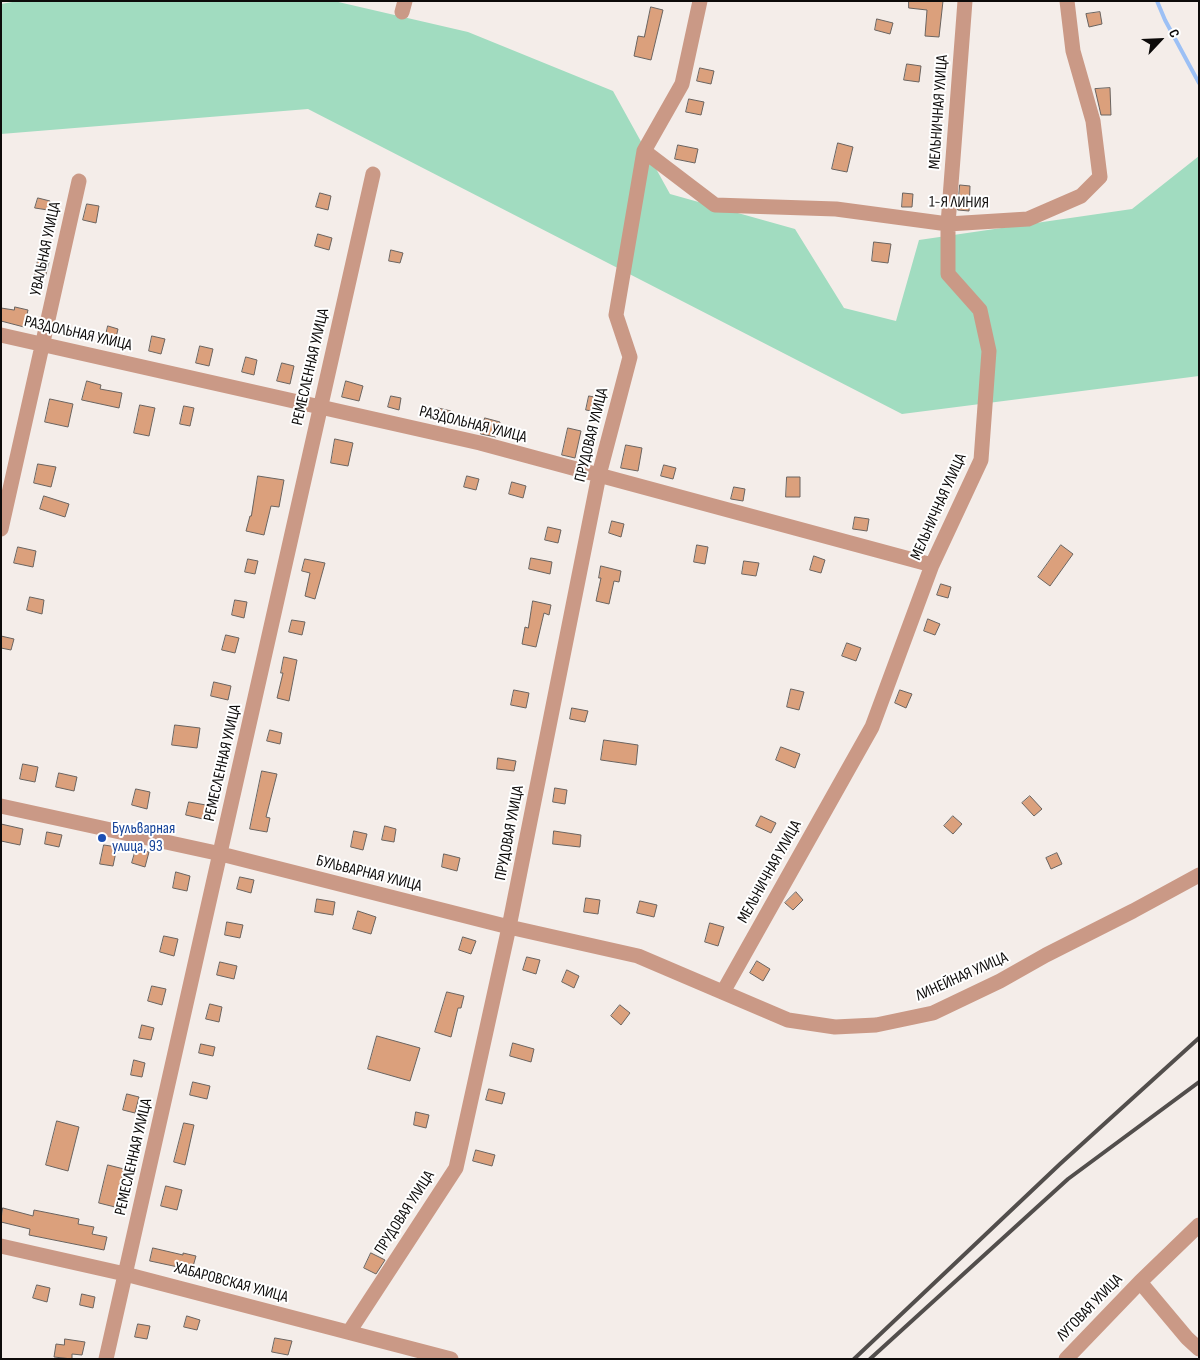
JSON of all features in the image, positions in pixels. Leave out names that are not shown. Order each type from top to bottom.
[{"type":"street","points":[[644,151],[682,84],[700,1]]},
{"type":"street","name":"МЕЛЬНИЧНАЯ УЛИЦА","points":[[723,992],[872,727],[932,565],[981,460],[989,351],[980,310],[948,274],[948,224],[965,1]]},
{"type":"street","name":"1-Я ЛИНИЯ","points":[[644,151],[715,204],[836,209],[948,224],[1028,219],[1081,196],[1100,178],[1094,121],[1073,51],[1068,1]]},
{"type":"street","name":"ПРУДОВАЯ УЛИЦА","points":[[349,1332],[456,1168],[509,927],[599,475],[630,356],[616,315],[644,151]]},
{"type":"street","name":"РЕМЕСЛЕННАЯ УЛИЦА","points":[[106,1359],[373,174]]},
{"type":"street","name":"УВАЛЬНАЯ УЛИЦА","points":[[1,528],[79,181]]},
{"type":"street","name":"РАЗДОЛЬНАЯ УЛИЦА","points":[[1,335],[480,443],[932,565]]},
{"type":"street","name":"БУЛЬВАРНАЯ УЛИЦА","points":[[1,806],[221,854],[509,927],[638,956],[723,992]]},
{"type":"street","name":"ЛИНЕЙНАЯ УЛИЦА","points":[[723,992],[788,1020],[834,1026],[876,1025],[933,1013],[1000,981],[1199,875]]},
{"type":"street","points":[[1199,1225],[1140,1282],[1187,1338],[1199,1349]]},
{"type":"street","name":"ХАБАРОВСКАЯ УЛИЦА","points":[[1,1246],[125,1274],[452,1359]]},
{"type":"street","name":"ЛУГОВАЯ УЛИЦА","points":[[1066,1359],[1140,1282]]},
{"type":"green space","points":[[18,1],[334,1],[468,32],[613,91],[670,194],[795,229],[844,308],[896,321],[919,240],[1132,209],[1199,156],[1199,376],[902,414],[308,109],[1,134],[1,4]]},
{"type":"building","points":[[909,1],[943,1],[939,37],[925,36],[927,10],[909,8]]},
{"type":"building","points":[[651,7],[663,10],[651,60],[634,56],[638,36],[644,37]]},
{"type":"building","points":[[1100,12],[1102,24],[1089,27],[1086,14]]},
{"type":"building","points":[[877,19],[893,23],[890,34],[875,30]]},
{"type":"building","points":[[907,64],[921,66],[919,82],[904,80]]},
{"type":"building","points":[[700,68],[714,71],[711,84],[697,81]]},
{"type":"building","points":[[1110,88],[1111,115],[1101,115],[1095,89]]},
{"type":"building","points":[[689,99],[704,102],[701,115],[686,112]]},
{"type":"building","points":[[838,143],[853,147],[847,172],[832,169]]},
{"type":"building","points":[[678,145],[698,149],[695,163],[675,159]]},
{"type":"building","points":[[960,185],[970,186],[969,211],[958,210]]},
{"type":"building","points":[[320,193],[331,196],[328,210],[316,207]]},
{"type":"building","points":[[903,193],[913,194],[912,207],[902,207]]},
{"type":"building","points":[[38,198],[50,201],[48,210],[35,208]]},
{"type":"building","points":[[87,204],[99,206],[96,223],[83,220]]},
{"type":"building","points":[[318,234],[332,238],[329,250],[315,246]]},
{"type":"building","points":[[874,242],[891,244],[888,263],[872,261]]},
{"type":"building","points":[[391,250],[403,253],[400,263],[389,261]]},
{"type":"building","points":[[38,260],[49,262],[45,278],[35,276]]},
{"type":"building","points":[[15,307],[28,310],[24,327],[1,321],[1,308],[14,310]]},
{"type":"building","points":[[108,326],[118,329],[114,346],[104,344]]},
{"type":"building","points":[[152,336],[165,339],[161,354],[149,351]]},
{"type":"building","points":[[200,346],[213,349],[209,366],[196,363]]},
{"type":"building","points":[[246,357],[257,360],[254,375],[242,372]]},
{"type":"building","points":[[282,363],[294,366],[290,384],[277,381]]},
{"type":"building","points":[[87,381],[101,385],[100,389],[122,393],[119,408],[82,400]]},
{"type":"building","points":[[346,381],[363,386],[359,401],[342,397]]},
{"type":"building","points":[[391,396],[401,398],[399,410],[388,407]]},
{"type":"building","points":[[589,396],[600,398],[597,412],[586,410]]},
{"type":"building","points":[[50,399],[73,404],[68,427],[45,422]]},
{"type":"building","points":[[140,405],[155,408],[149,436],[134,433]]},
{"type":"building","points":[[184,406],[194,408],[190,426],[180,424]]},
{"type":"building","points":[[438,408],[451,411],[448,423],[435,420]]},
{"type":"building","points":[[485,418],[500,422],[496,437],[481,434]]},
{"type":"building","points":[[568,428],[581,431],[575,458],[562,455]]},
{"type":"building","points":[[335,439],[353,443],[348,466],[331,463]]},
{"type":"building","points":[[626,445],[642,448],[638,471],[621,468]]},
{"type":"building","points":[[38,464],[56,467],[51,487],[34,483]]},
{"type":"building","points":[[664,465],[676,468],[673,479],[661,476]]},
{"type":"building","points":[[258,476],[284,480],[279,507],[271,506],[264,535],[246,531],[251,516]]},
{"type":"building","points":[[467,476],[479,479],[476,490],[464,487]]},
{"type":"building","points":[[787,477],[800,477],[800,497],[786,497]]},
{"type":"building","points":[[512,482],[526,486],[523,498],[509,494]]},
{"type":"building","points":[[734,487],[745,489],[743,501],[731,499]]},
{"type":"building","points":[[44,496],[69,504],[65,517],[40,509]]},
{"type":"building","points":[[855,517],[869,519],[867,531],[853,529]]},
{"type":"building","points":[[612,521],[624,524],[621,537],[609,533]]},
{"type":"building","points":[[548,527],[561,530],[558,543],[545,540]]},
{"type":"building","points":[[697,545],[708,547],[705,564],[694,562]]},
{"type":"building","points":[[1061,545],[1073,554],[1050,586],[1038,577]]},
{"type":"building","points":[[18,547],[36,551],[33,567],[14,563]]},
{"type":"building","points":[[814,556],[825,560],[821,573],[810,570]]},
{"type":"building","points":[[531,558],[552,562],[550,574],[529,569]]},
{"type":"building","points":[[248,559],[258,561],[255,574],[245,572]]},
{"type":"building","points":[[305,559],[325,563],[315,599],[305,596],[310,573],[302,571]]},
{"type":"building","points":[[744,561],[759,563],[756,576],[742,574]]},
{"type":"building","points":[[601,566],[621,571],[619,582],[614,581],[609,604],[596,601],[601,578],[599,578]]},
{"type":"building","points":[[941,584],[951,587],[948,598],[937,595]]},
{"type":"building","points":[[30,597],[44,600],[42,614],[27,610]]},
{"type":"building","points":[[235,600],[247,602],[244,618],[232,615]]},
{"type":"building","points":[[533,601],[551,605],[549,615],[544,613],[536,647],[522,644],[525,627],[528,628]]},
{"type":"building","points":[[928,619],[940,624],[935,635],[924,631]]},
{"type":"building","points":[[292,620],[305,622],[302,635],[289,632]]},
{"type":"building","points":[[226,635],[239,638],[235,653],[222,650]]},
{"type":"building","points":[[1,636],[14,639],[11,650],[1,648]]},
{"type":"building","points":[[847,643],[861,648],[856,661],[842,656]]},
{"type":"building","points":[[284,657],[297,660],[289,701],[277,698],[283,673],[281,673]]},
{"type":"building","points":[[214,682],[231,686],[228,700],[211,696]]},
{"type":"building","points":[[791,689],[804,692],[799,710],[787,707]]},
{"type":"building","points":[[514,690],[529,693],[526,708],[511,705]]},
{"type":"building","points":[[900,690],[912,694],[906,708],[895,703]]},
{"type":"building","points":[[572,708],[588,711],[585,722],[570,719]]},
{"type":"building","points":[[175,725],[200,728],[197,748],[172,745]]},
{"type":"building","points":[[270,730],[282,733],[280,744],[267,741]]},
{"type":"building","points":[[604,740],[638,745],[636,765],[601,760]]},
{"type":"building","points":[[781,747],[800,754],[795,768],[776,760]]},
{"type":"building","points":[[498,758],[516,761],[514,771],[497,769]]},
{"type":"building","points":[[23,764],[38,767],[35,782],[20,779]]},
{"type":"building","points":[[262,771],[277,774],[266,817],[270,818],[267,832],[250,829]]},
{"type":"building","points":[[59,773],[77,777],[74,791],[56,787]]},
{"type":"building","points":[[555,788],[567,790],[565,804],[553,802]]},
{"type":"building","points":[[136,789],[150,792],[147,809],[132,805]]},
{"type":"building","points":[[1030,796],[1042,809],[1034,816],[1022,803]]},
{"type":"building","points":[[189,802],[206,805],[203,819],[186,815]]},
{"type":"building","points":[[761,816],[776,823],[771,833],[756,826]]},
{"type":"building","points":[[953,816],[962,824],[953,834],[944,826]]},
{"type":"building","points":[[1,824],[23,829],[20,845],[1,841]]},
{"type":"building","points":[[385,826],[396,829],[394,842],[382,840]]},
{"type":"building","points":[[354,831],[367,834],[363,850],[351,847]]},
{"type":"building","points":[[554,831],[581,835],[580,847],[553,844]]},
{"type":"building","points":[[47,832],[62,835],[59,847],[45,844]]},
{"type":"building","points":[[104,845],[117,847],[113,866],[100,864]]},
{"type":"building","points":[[136,849],[149,852],[145,867],[132,863]]},
{"type":"building","points":[[1057,853],[1062,864],[1051,869],[1046,858]]},
{"type":"building","points":[[444,854],[460,858],[457,871],[442,867]]},
{"type":"building","points":[[176,872],[190,876],[187,891],[173,888]]},
{"type":"building","points":[[240,877],[254,880],[251,893],[237,889]]},
{"type":"building","points":[[796,892],[803,900],[793,910],[785,903]]},
{"type":"building","points":[[586,898],[600,900],[598,914],[584,912]]},
{"type":"building","points":[[317,899],[335,902],[333,915],[315,912]]},
{"type":"building","points":[[640,901],[657,905],[654,917],[637,913]]},
{"type":"building","points":[[358,911],[376,917],[371,934],[353,929]]},
{"type":"building","points":[[227,922],[243,925],[240,938],[225,935]]},
{"type":"building","points":[[710,923],[724,927],[718,946],[705,942]]},
{"type":"building","points":[[164,936],[178,939],[174,956],[160,952]]},
{"type":"building","points":[[463,937],[476,941],[471,954],[459,950]]},
{"type":"building","points":[[527,957],[540,960],[536,974],[523,970]]},
{"type":"building","points":[[757,961],[770,969],[763,981],[750,973]]},
{"type":"building","points":[[220,962],[237,966],[234,979],[217,975]]},
{"type":"building","points":[[567,970],[579,976],[574,988],[562,982]]},
{"type":"building","points":[[152,986],[166,989],[162,1005],[148,1001]]},
{"type":"building","points":[[447,992],[464,996],[461,1008],[458,1008],[451,1037],[435,1032]]},
{"type":"building","points":[[210,1004],[222,1007],[219,1022],[206,1019]]},
{"type":"building","points":[[620,1005],[630,1013],[621,1025],[611,1016]]},
{"type":"building","points":[[142,1025],[154,1028],[151,1040],[139,1038]]},
{"type":"building","points":[[377,1036],[420,1048],[410,1081],[368,1069]]},
{"type":"building","points":[[513,1043],[534,1049],[531,1062],[510,1056]]},
{"type":"building","points":[[201,1044],[215,1047],[213,1056],[199,1053]]},
{"type":"building","points":[[134,1060],[145,1063],[142,1077],[131,1075]]},
{"type":"building","points":[[193,1082],[210,1086],[207,1099],[190,1095]]},
{"type":"building","points":[[489,1089],[505,1093],[502,1104],[486,1100]]},
{"type":"building","points":[[127,1094],[139,1097],[135,1113],[123,1110]]},
{"type":"building","points":[[416,1112],[429,1115],[426,1128],[414,1125]]},
{"type":"building","points":[[57,1121],[79,1127],[68,1171],[46,1165]]},
{"type":"building","points":[[184,1123],[194,1125],[185,1165],[174,1162]]},
{"type":"building","points":[[476,1150],[495,1155],[492,1166],[473,1161]]},
{"type":"building","points":[[108,1165],[124,1169],[115,1207],[99,1203]]},
{"type":"building","points":[[166,1186],[182,1190],[177,1210],[161,1206]]},
{"type":"building","points":[[3,1208],[33,1216],[34,1210],[79,1219],[78,1224],[94,1227],[92,1234],[107,1237],[104,1250],[29,1235],[30,1229],[1,1222]]},
{"type":"building","points":[[153,1248],[196,1256],[192,1270],[150,1261]]},
{"type":"building","points":[[371,1253],[385,1260],[376,1274],[364,1268]]},
{"type":"building","points":[[37,1285],[50,1288],[47,1302],[33,1298]]},
{"type":"building","points":[[82,1294],[95,1297],[93,1308],[80,1305]]},
{"type":"building","points":[[187,1316],[200,1320],[197,1330],[184,1327]]},
{"type":"building","points":[[138,1324],[150,1326],[147,1339],[135,1337]]},
{"type":"building","points":[[275,1338],[292,1341],[288,1355],[272,1352]]},
{"type":"building","points":[[65,1339],[85,1342],[82,1355],[72,1354],[72,1359],[54,1357],[56,1344],[64,1345]]},
{"type":"waterway","points":[[1157,1],[1165,20],[1199,83]]},
{"type":"railway","points":[[854,1359],[1060,1164],[1199,1038]]},
{"type":"railway","points":[[870,1359],[1068,1179],[1199,1082]]},
{"type":"place","name":"Бульварная улица, 93","points":[[102,838]]}]
